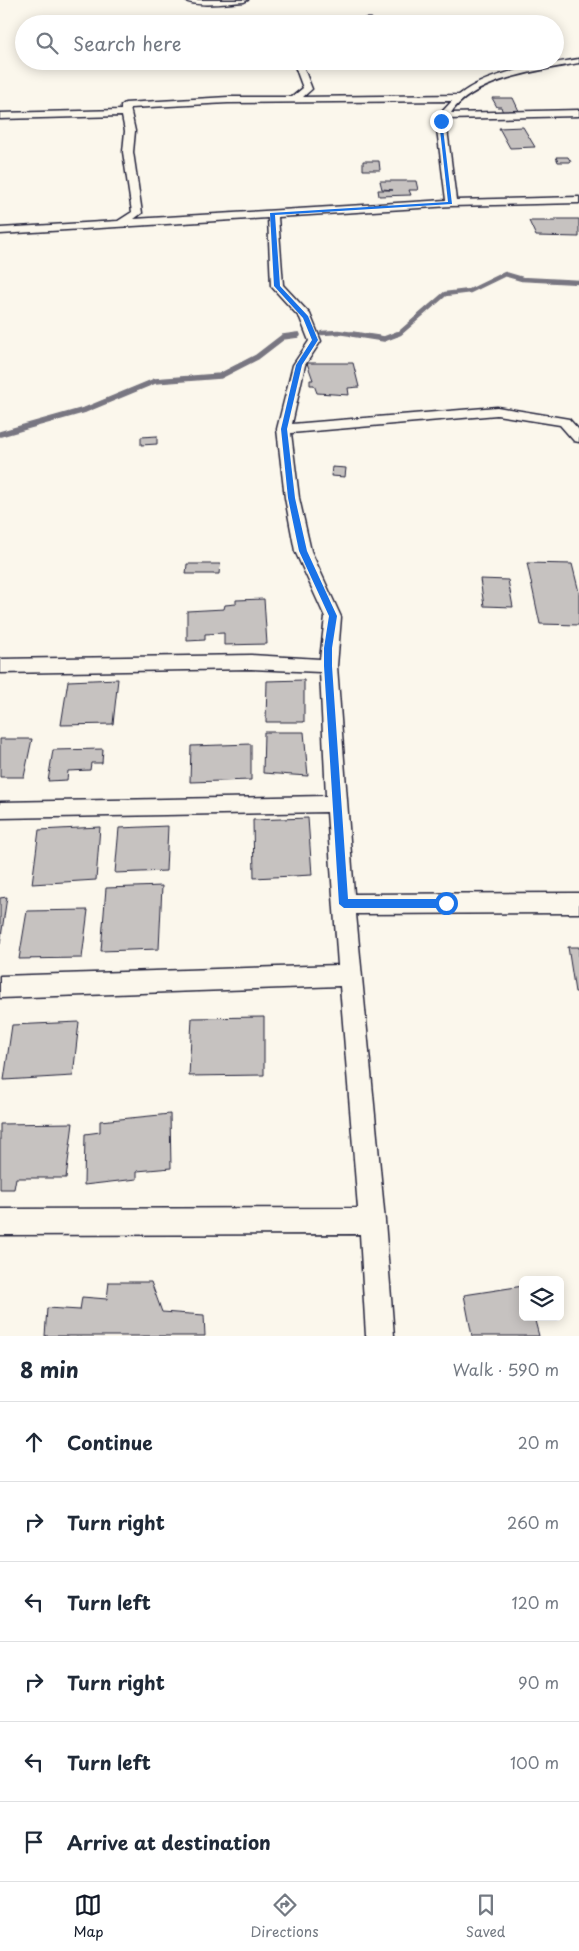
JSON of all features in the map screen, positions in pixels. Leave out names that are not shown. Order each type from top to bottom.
[{"type":"street","points":[[188,0],[209,2],[244,0]]},
{"type":"street","points":[[564,64],[579,61]]},
{"type":"street","points":[[294,100],[308,89],[301,70]]},
{"type":"street","points":[[451,203],[441,121],[445,112],[460,98],[503,78],[539,70]]},
{"type":"street","points":[[121,223],[137,213],[128,152],[130,131],[125,106],[228,100],[460,98]]},
{"type":"street","points":[[0,116],[126,113]]},
{"type":"street","points":[[443,116],[579,113]]},
{"type":"street","points":[[0,231],[451,203],[579,200]]},
{"type":"street","points":[[273,213],[277,286],[306,317],[315,340],[299,365],[284,429],[292,498],[303,551],[333,616],[328,648],[328,666],[336,804],[372,1221],[380,1336]]},
{"type":"street","points":[[284,429],[497,411],[564,422],[579,438]]},
{"type":"street","points":[[0,666],[251,662],[328,666]]},
{"type":"street","points":[[0,810],[336,804]]},
{"type":"street","points":[[344,904],[579,903]]},
{"type":"street","points":[[0,987],[350,975]]},
{"type":"street","points":[[0,1222],[372,1221]]},
{"type":"building","points":[[492,98],[513,98],[520,113],[503,113],[501,107],[497,107]]},
{"type":"building","points":[[523,127],[535,147],[510,148],[499,128]]},
{"type":"building","points":[[556,157],[568,157],[571,162],[558,162]]},
{"type":"building","points":[[363,161],[379,161],[380,170],[363,170]]},
{"type":"building","points":[[380,181],[416,181],[418,190],[409,190],[411,195],[379,196],[378,190],[393,190],[382,189]]},
{"type":"building","points":[[554,219],[579,219],[579,237],[536,236],[529,221],[555,221]]},
{"type":"building","points":[[307,363],[353,363],[359,387],[348,388],[349,395],[317,393],[314,385],[310,385],[310,380],[313,380]]},
{"type":"building","points":[[157,436],[157,444],[141,445],[141,437]]},
{"type":"building","points":[[332,467],[346,468],[345,477],[331,476]]},
{"type":"building","points":[[527,563],[572,564],[579,592],[579,625],[540,624]]},
{"type":"building","points":[[187,564],[220,564],[219,574],[186,574]]},
{"type":"building","points":[[480,579],[508,580],[513,607],[484,606]]},
{"type":"building","points":[[264,599],[267,644],[224,645],[224,633],[205,634],[205,640],[187,641],[187,611],[224,609],[225,605],[236,604],[236,600]]},
{"type":"building","points":[[118,679],[113,724],[61,725],[68,681]]},
{"type":"building","points":[[304,680],[304,722],[266,722],[267,681]]},
{"type":"building","points":[[264,732],[304,732],[308,776],[263,773]]},
{"type":"building","points":[[0,739],[32,739],[24,777],[0,777]]},
{"type":"building","points":[[251,744],[251,780],[190,782],[191,746]]},
{"type":"building","points":[[103,749],[102,763],[91,763],[90,770],[68,771],[67,780],[48,781],[53,750]]},
{"type":"building","points":[[308,818],[312,875],[254,878],[253,820]]},
{"type":"building","points":[[168,826],[166,871],[115,873],[119,828]]},
{"type":"building","points":[[100,827],[96,880],[32,884],[39,830]]},
{"type":"building","points":[[162,886],[159,949],[101,951],[106,888]]},
{"type":"building","points":[[7,897],[0,944],[0,898]]},
{"type":"building","points":[[88,910],[82,958],[19,959],[27,911]]},
{"type":"building","points":[[568,947],[579,947],[579,992],[575,992]]},
{"type":"building","points":[[264,1017],[264,1075],[189,1076],[192,1018]]},
{"type":"building","points":[[79,1022],[73,1076],[4,1080],[12,1025]]},
{"type":"building","points":[[170,1114],[171,1168],[137,1171],[137,1179],[84,1185],[85,1134],[100,1132],[100,1121]]},
{"type":"building","points":[[73,1123],[66,1178],[16,1178],[14,1189],[0,1189],[0,1124]]},
{"type":"building","points":[[109,1282],[151,1282],[162,1312],[204,1315],[205,1336],[45,1336],[47,1308],[80,1310],[82,1297],[107,1299]]},
{"type":"building","points":[[519,1287],[519,1321],[535,1321],[539,1336],[472,1336],[464,1295]]},
{"type":"waterway","points":[[397,334],[445,294],[470,291],[505,274],[522,279],[579,282]]},
{"type":"waterway","points":[[322,333],[338,332],[360,335]]},
{"type":"waterway","points":[[352,334],[384,339],[397,334]]},
{"type":"waterway","points":[[0,434],[85,410],[155,381],[220,376],[257,357],[283,337],[298,335],[295,335]]},
{"type":"route","points":[[441,121],[451,203],[273,213],[277,286],[306,317],[315,340],[299,365],[284,429],[292,498],[303,551],[333,616],[328,648],[328,666],[344,904],[446,903]]}]
